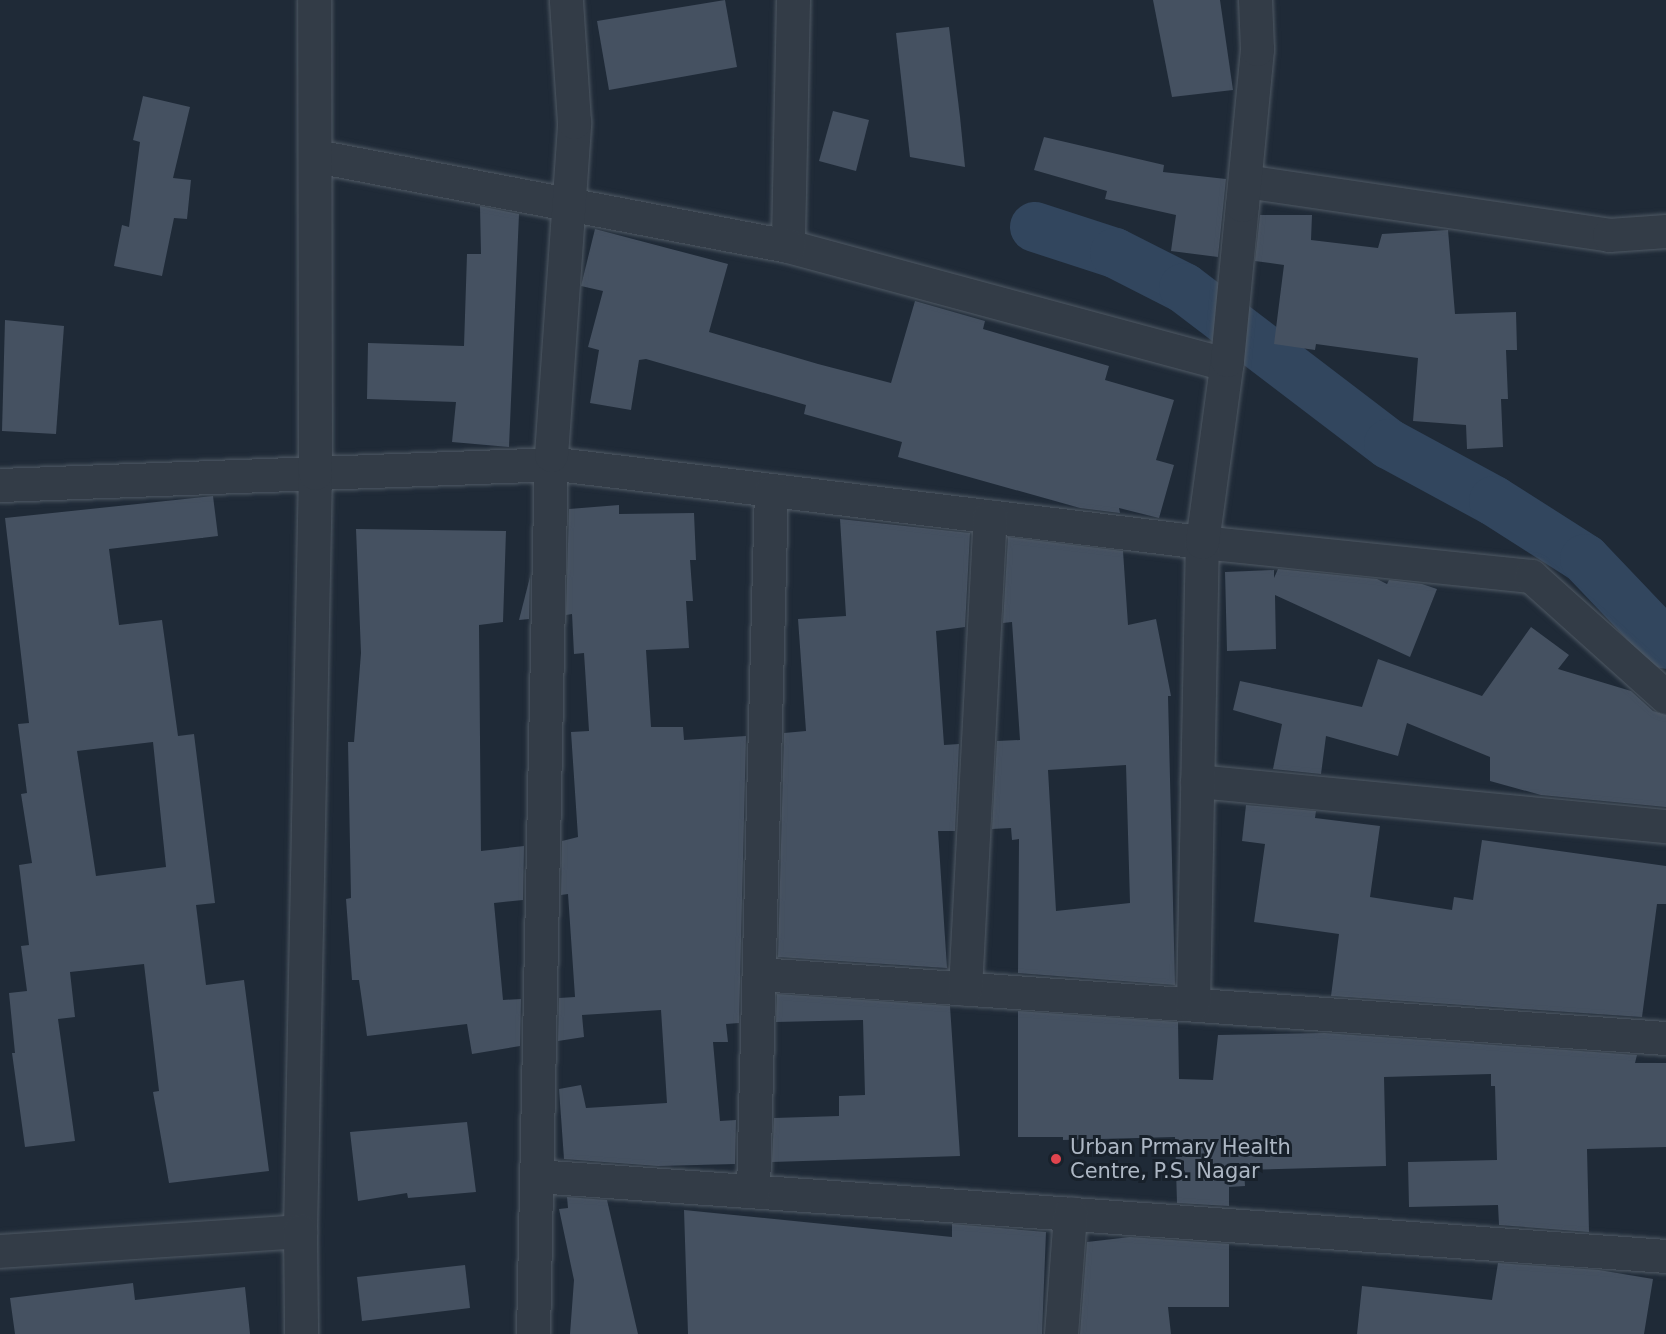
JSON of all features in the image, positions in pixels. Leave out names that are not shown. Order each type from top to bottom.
[{"type":"street","points":[[301,1334],[300,1231],[315,473],[314,0]]},
{"type":"street","points":[[533,1334],[550,465],[574,122],[566,0]]},
{"type":"street","points":[[788,246],[793,0]]},
{"type":"street","points":[[1193,1004],[1202,542],[1227,362],[1244,193],[1257,49],[1255,0]]},
{"type":"street","points":[[316,156],[788,246],[1227,362]]},
{"type":"street","points":[[1244,193],[1608,235],[1666,231]]},
{"type":"street","points":[[0,485],[550,465],[1202,542],[1531,576],[1666,697]]},
{"type":"street","points":[[753,1191],[771,491]]},
{"type":"street","points":[[965,989],[990,517]]},
{"type":"street","points":[[1197,781],[1666,826]]},
{"type":"street","points":[[759,974],[1666,1038]]},
{"type":"street","points":[[536,1176],[1070,1212],[1666,1256]]},
{"type":"street","points":[[1061,1334],[1070,1212]]},
{"type":"street","points":[[0,1251],[300,1231]]},
{"type":"building","points":[[725,0],[737,67],[609,90],[597,21]]},
{"type":"building","points":[[1153,0],[1220,0],[1233,90],[1172,97]]},
{"type":"building","points":[[949,27],[965,167],[910,157],[896,33]]},
{"type":"building","points":[[143,96],[190,107],[173,178],[191,180],[187,219],[174,218],[162,276],[114,266],[122,225],[129,227],[140,142],[133,140]]},
{"type":"building","points":[[833,111],[869,120],[856,171],[819,161]]},
{"type":"building","points":[[1044,137],[1164,165],[1163,172],[1226,179],[1218,257],[1171,251],[1176,215],[1105,199],[1107,191],[1034,170]]},
{"type":"building","points":[[480,206],[519,214],[509,447],[452,442],[456,402],[367,399],[368,343],[464,346],[467,254],[481,254]]},
{"type":"building","points":[[1260,215],[1312,215],[1311,240],[1378,248],[1382,234],[1448,230],[1455,314],[1516,312],[1517,350],[1506,350],[1508,399],[1501,399],[1503,447],[1467,449],[1466,425],[1413,421],[1418,358],[1316,344],[1315,350],[1274,344],[1284,265],[1255,261]]},
{"type":"building","points":[[595,229],[728,264],[709,332],[818,364],[891,383],[915,301],[985,321],[983,329],[1109,366],[1105,380],[1174,400],[1156,460],[1174,465],[1159,518],[1119,508],[1120,513],[1080,508],[898,457],[902,442],[804,414],[806,405],[646,359],[639,360],[631,410],[590,403],[599,350],[588,347],[603,291],[581,286]]},
{"type":"building","points":[[5,320],[64,326],[56,434],[2,431]]},
{"type":"building","points":[[213,496],[218,536],[109,549],[119,625],[162,620],[178,736],[194,734],[215,903],[196,905],[206,985],[244,980],[269,1171],[169,1183],[153,1092],[159,1091],[144,964],[70,972],[75,1017],[58,1019],[75,1141],[25,1147],[12,1053],[15,1053],[9,993],[27,991],[21,946],[29,945],[19,865],[32,863],[21,794],[27,793],[18,724],[29,723],[5,518]],"holes":[[[153,742],[166,867],[96,876],[77,751]]]},
{"type":"building","points":[[619,505],[619,514],[694,513],[696,560],[690,560],[693,601],[686,601],[689,648],[646,650],[651,727],[683,727],[684,740],[746,736],[739,1023],[726,1024],[728,1042],[713,1042],[720,1121],[736,1120],[735,1164],[658,1166],[564,1159],[559,1089],[581,1085],[586,1108],[667,1103],[661,1010],[582,1015],[584,1037],[558,1041],[559,998],[575,997],[568,894],[561,895],[562,841],[578,837],[571,732],[589,731],[584,653],[574,654],[572,614],[566,615],[569,509]]},
{"type":"building","points":[[840,519],[970,533],[965,627],[936,631],[944,745],[959,744],[955,831],[938,831],[947,968],[778,957],[784,733],[806,731],[798,619],[846,616]]},
{"type":"building","points":[[356,529],[506,531],[503,622],[479,625],[481,851],[524,846],[523,900],[494,903],[503,1000],[521,999],[520,1046],[472,1054],[467,1024],[367,1036],[359,980],[352,980],[346,899],[351,898],[348,742],[354,742],[361,653]]},
{"type":"building","points":[[1008,537],[1123,551],[1128,625],[1156,619],[1171,696],[1168,696],[1175,985],[1018,973],[1019,839],[1012,840],[1011,828],[992,829],[997,741],[1020,740],[1012,622],[1003,623]],"holes":[[[1126,765],[1130,903],[1056,911],[1048,770]]]},
{"type":"building","points":[[1278,569],[1377,579],[1387,584],[1389,580],[1422,584],[1437,589],[1410,657],[1275,595],[1276,649],[1227,651],[1225,572],[1274,570],[1274,578]]},
{"type":"building","points":[[530,577],[529,619],[519,620]]},
{"type":"building","points":[[1531,627],[1569,655],[1558,669],[1631,691],[1653,711],[1666,715],[1666,807],[1541,795],[1490,781],[1490,757],[1407,723],[1398,756],[1326,736],[1321,774],[1273,769],[1282,724],[1233,710],[1240,681],[1362,707],[1378,659],[1482,696]]},
{"type":"building","points":[[1246,805],[1316,811],[1315,818],[1380,826],[1370,897],[1452,910],[1454,897],[1473,900],[1482,840],[1666,866],[1666,904],[1657,904],[1642,1017],[1331,996],[1339,934],[1254,922],[1265,844],[1242,841]]},
{"type":"building","points":[[777,994],[950,1006],[960,1156],[772,1162],[774,1118],[839,1116],[839,1096],[865,1095],[863,1020],[776,1022]]},
{"type":"building","points":[[1018,1011],[1178,1022],[1179,1079],[1213,1080],[1218,1035],[1325,1033],[1637,1055],[1635,1063],[1666,1063],[1666,1147],[1587,1149],[1589,1232],[1499,1225],[1498,1205],[1409,1207],[1408,1162],[1497,1160],[1495,1086],[1491,1086],[1491,1074],[1384,1077],[1386,1166],[1244,1170],[1245,1186],[1229,1187],[1229,1206],[1177,1203],[1175,1137],[1063,1140],[1063,1137],[1018,1137]]},
{"type":"building","points":[[467,1122],[476,1192],[408,1198],[407,1193],[358,1201],[350,1132]]},
{"type":"building","points":[[567,1197],[607,1200],[638,1334],[570,1334],[574,1280],[559,1209],[568,1208]]},
{"type":"building","points":[[684,1210],[952,1237],[952,1224],[1046,1232],[1042,1334],[688,1334]]},
{"type":"building","points":[[1130,1237],[1229,1244],[1229,1307],[1168,1307],[1171,1334],[1080,1334],[1087,1242]]},
{"type":"building","points":[[1498,1263],[1599,1270],[1653,1279],[1644,1334],[1357,1334],[1362,1286],[1492,1300]]},
{"type":"building","points":[[465,1265],[470,1308],[362,1321],[357,1277]]},
{"type":"building","points":[[133,1283],[135,1300],[245,1287],[250,1334],[15,1334],[10,1298]]},
{"type":"waterway","points":[[1035,227],[1115,253],[1184,288],[1389,444],[1494,501],[1585,559],[1666,644]]},
{"type":"place","name":"Urban Prmary Health Centre, P.S. Nagar","points":[[1056,1159]]}]
